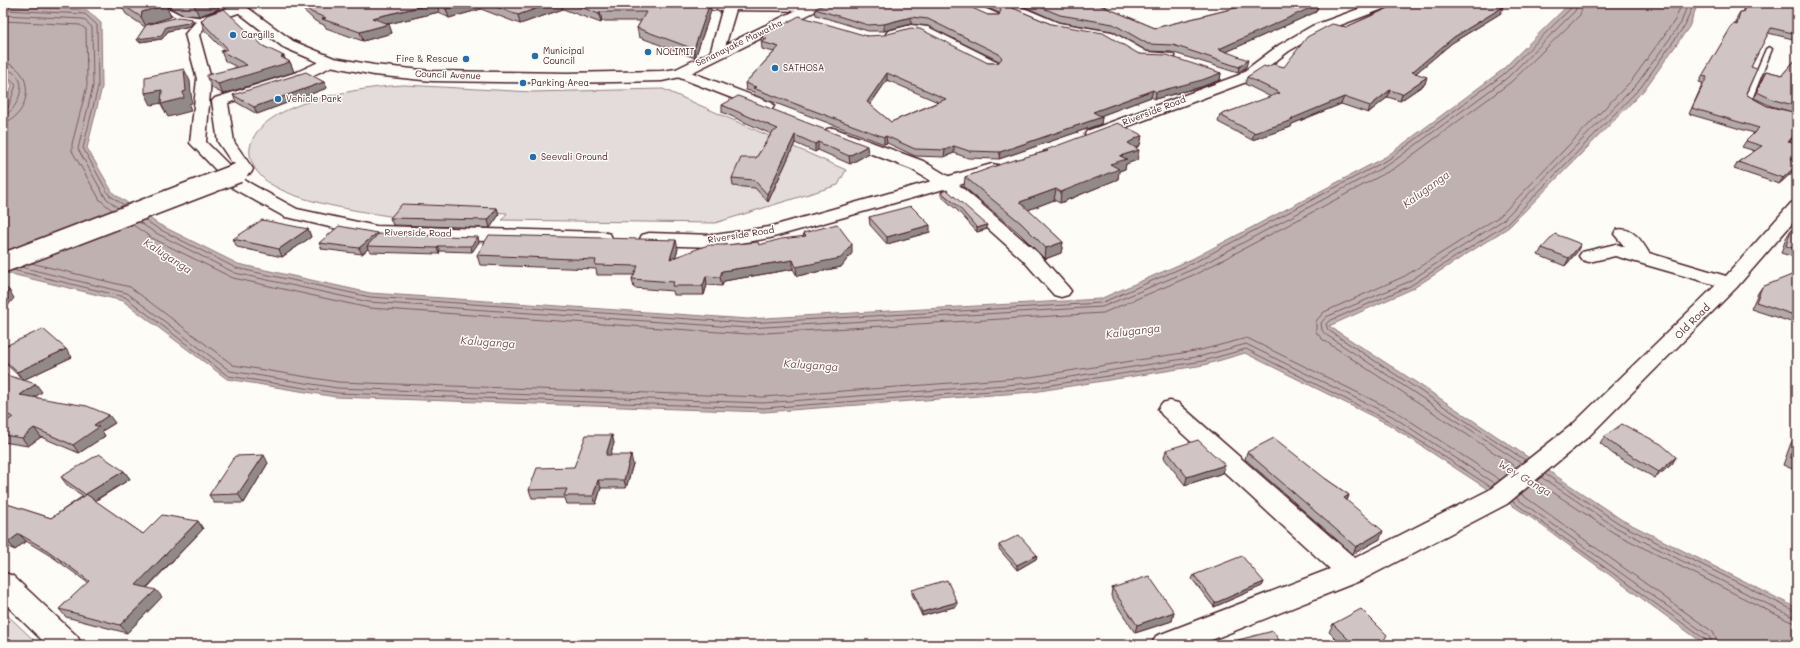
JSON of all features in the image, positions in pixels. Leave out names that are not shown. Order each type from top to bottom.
[{"type":"main road","points":[[671,5],[731,5],[717,54]]},
{"type":"main road","name":"Senanayake Mawatha","points":[[680,72],[816,5]]},
{"type":"main road","name":"Council Avenue","points":[[237,6],[288,44],[330,62],[374,70],[432,76],[567,78],[662,76],[680,72]]},
{"type":"main road","points":[[680,72],[778,111]]},
{"type":"main road","points":[[822,128],[917,165],[947,183]]},
{"type":"street","points":[[962,3],[993,17]]},
{"type":"street","points":[[1006,3],[1004,4],[1056,26],[1107,35],[1144,56],[1166,56],[1180,61]]},
{"type":"street","name":"Riverside Road","points":[[1077,140],[1244,78],[1284,48],[1317,29],[1387,3]]},
{"type":"street","points":[[731,5],[816,5]]},
{"type":"street","points":[[205,20],[237,6]]},
{"type":"street","points":[[796,15],[815,22]]},
{"type":"street","name":"Riverside Road","points":[[205,20],[192,34],[204,79],[198,143],[240,185],[291,213],[376,232],[714,241],[770,232],[947,183],[1005,165]]},
{"type":"street","points":[[878,37],[911,29],[923,30],[994,65]]},
{"type":"street","points":[[3,263],[245,169],[226,142],[220,101],[302,75],[330,62]]},
{"type":"street","points":[[1216,73],[1236,80]]},
{"type":"street","points":[[947,183],[1030,256],[1061,291]]},
{"type":"street","name":"Old Road","points":[[1166,645],[1352,572],[1498,497],[1581,430],[1730,283],[1797,207]]},
{"type":"street","points":[[1623,234],[1635,246],[1642,257]]},
{"type":"street","points":[[1589,256],[1616,250],[1730,283]]},
{"type":"street","points":[[1170,409],[1352,572]]},
{"type":"street","points":[[3,584],[67,645]]},
{"type":"lane","points":[[153,3],[180,17],[205,20]]},
{"type":"lane","points":[[172,19],[180,17]]},
{"type":"lane","points":[[1760,106],[1748,100],[1769,49]]},
{"type":"shaded area","name":"Seevali Ground","points":[[404,85],[532,92],[663,89],[846,170],[838,185],[715,223],[502,220],[507,213],[403,208],[395,217],[330,205],[296,196],[269,183],[261,176],[252,163],[250,148],[257,132],[272,119],[292,108],[340,93],[386,86]]},
{"type":"shaded area","points":[[3,611],[39,645],[3,645]]},
{"type":"water","points":[[1570,3],[1698,3],[1689,27],[1644,90],[1509,227],[1412,289],[1329,326],[1622,520],[1797,608],[1797,645],[1707,645],[1703,643],[1533,519],[1388,424],[1245,353],[1204,365],[1033,392],[764,412],[336,397],[227,379],[123,301],[3,272],[3,113],[12,85],[3,76],[3,6],[87,10],[101,23],[102,87],[87,148],[113,193],[158,224],[238,264],[370,293],[748,319],[1100,299],[1192,259],[1387,156],[1501,71]]},
{"type":"building","points":[[120,3],[161,3],[166,5],[142,12],[141,17]]},
{"type":"building","points":[[176,3],[202,3],[194,5]]},
{"type":"building","points":[[302,3],[436,3],[372,18],[389,24],[360,32],[322,19],[326,18],[311,12]]},
{"type":"building","points":[[437,3],[469,3],[446,9]]},
{"type":"building","points":[[485,3],[552,3],[518,15]]},
{"type":"building","points":[[570,3],[710,3],[694,49],[637,28],[646,12],[600,12],[599,14]]},
{"type":"building","points":[[827,3],[961,3],[988,15],[999,15],[1001,10],[999,6],[991,3],[1001,3],[1051,24],[1103,33],[1139,54],[1166,55],[1221,73],[1202,80],[1156,92],[1153,90],[1093,112],[1102,117],[1000,152],[969,151],[954,146],[945,150],[915,149],[886,136],[884,137],[753,88],[756,87],[745,83],[779,47],[762,42],[767,39],[761,37],[799,16],[867,36],[884,35],[911,28],[920,29],[988,63],[998,63],[1002,58],[999,54],[928,19],[911,17],[884,24],[868,25],[815,9]],"holes":[[[887,73],[946,99],[891,122],[867,102]]]},
{"type":"building","points":[[1031,3],[1099,3],[1097,4],[1155,28],[1255,3],[1318,3],[1317,5],[1219,49],[1248,60],[1239,67],[1173,45],[1148,44],[1113,24],[1060,15]]},
{"type":"building","points":[[1400,3],[1488,3],[1503,7],[1454,37],[1412,72],[1427,77],[1402,94],[1390,90],[1370,106],[1344,97],[1291,119],[1293,120],[1254,133],[1220,115],[1280,93],[1247,77],[1264,66],[1267,67],[1273,64],[1284,67],[1307,37],[1332,24],[1346,27]]},
{"type":"building","points":[[1747,3],[1797,3],[1797,34],[1771,28],[1751,67],[1757,69],[1746,93],[1767,106],[1797,113],[1797,132],[1788,142],[1797,144],[1797,152],[1791,159],[1797,161],[1797,165],[1783,178],[1738,162],[1762,146],[1746,141],[1759,128],[1692,108],[1707,77],[1702,76],[1733,24],[1737,25],[1740,12],[1743,12]]},
{"type":"building","points":[[224,9],[263,46],[284,56],[281,57],[290,62],[218,84],[207,78],[207,75],[247,65],[221,51],[228,49],[201,21],[207,15]]},
{"type":"building","points":[[179,17],[192,19],[188,23],[166,27],[161,36],[137,39],[146,25]]},
{"type":"building","points":[[1797,58],[1797,106],[1774,100],[1757,92],[1766,71],[1782,75]]},
{"type":"building","points":[[184,69],[186,91],[183,92],[184,98],[161,104],[162,90],[145,93],[145,77]]},
{"type":"building","points":[[306,72],[324,82],[254,107],[233,95]]},
{"type":"building","points":[[738,96],[867,146],[849,156],[818,142],[815,144],[795,135],[767,194],[754,180],[732,178],[741,158],[756,158],[772,133],[778,129],[722,105]]},
{"type":"building","points":[[1118,123],[1142,135],[1128,143],[1139,150],[1120,156],[1127,159],[1110,164],[1119,169],[1061,192],[1056,189],[1020,202],[1063,242],[1046,248],[1021,223],[965,177],[1007,162],[1048,151],[1043,151]]},
{"type":"building","points":[[947,190],[987,225],[977,228],[958,206],[941,192]]},
{"type":"building","points":[[402,204],[497,208],[488,220],[390,218]]},
{"type":"building","points":[[911,206],[930,225],[887,237],[869,217]]},
{"type":"building","points":[[262,220],[308,229],[279,249],[233,239]]},
{"type":"building","points":[[837,224],[852,244],[841,258],[796,267],[793,260],[722,271],[720,277],[706,276],[703,286],[672,286],[674,282],[632,279],[638,266],[595,265],[596,260],[477,255],[489,235],[676,240],[670,259],[708,245],[758,242],[759,245],[781,239],[806,236],[803,233]]},
{"type":"building","points":[[339,226],[377,233],[359,248],[319,243]]},
{"type":"building","points":[[1791,230],[1797,232],[1797,249],[1786,246]]},
{"type":"building","points":[[378,234],[478,237],[471,246],[438,246],[437,248],[367,246]]},
{"type":"building","points":[[1555,234],[1581,244],[1569,258],[1542,248]]},
{"type":"building","points":[[1794,274],[1797,275],[1797,316],[1756,302],[1762,287]]},
{"type":"building","points":[[3,285],[9,290],[3,298]]},
{"type":"building","points":[[43,329],[66,349],[17,372],[3,359],[3,347]]},
{"type":"building","points":[[3,374],[36,384],[20,395],[87,406],[109,415],[94,425],[99,427],[73,445],[34,428],[22,438],[3,435],[3,424],[13,417],[3,413]]},
{"type":"building","points":[[1622,424],[1661,444],[1676,457],[1659,472],[1617,447],[1604,437]]},
{"type":"building","points":[[586,435],[612,435],[606,455],[631,455],[624,480],[598,480],[593,496],[564,496],[567,489],[529,490],[537,468],[574,467]]},
{"type":"building","points":[[1797,435],[1797,460],[1790,457]]},
{"type":"building","points":[[1274,438],[1349,495],[1344,498],[1383,531],[1356,547],[1247,452]]},
{"type":"building","points":[[1198,440],[1225,465],[1187,477],[1166,450]]},
{"type":"building","points":[[99,454],[124,471],[86,494],[143,534],[162,515],[198,521],[136,585],[156,590],[120,625],[59,609],[89,581],[47,550],[19,534],[8,542],[3,540],[3,503],[51,518],[86,495],[61,477]]},
{"type":"building","points":[[264,455],[238,494],[209,495],[235,456]]},
{"type":"building","points":[[1019,535],[1037,555],[1017,565],[999,545]]},
{"type":"building","points":[[1242,556],[1264,582],[1215,603],[1194,575]]},
{"type":"building","points":[[1149,576],[1174,612],[1137,625],[1112,588]]},
{"type":"building","points":[[947,580],[957,602],[922,612],[912,590]]},
{"type":"building","points":[[1361,609],[1387,635],[1381,645],[1354,645],[1333,624]]},
{"type":"building","points":[[1273,631],[1282,645],[1241,645],[1238,640]]},
{"type":"place","name":"Cargills","points":[[233,35]]},
{"type":"place","name":"NOLIMIT","points":[[648,52]]},
{"type":"place","name":"Municipal Council","points":[[535,56]]},
{"type":"place","name":"Fire & Rescue","points":[[466,59]]},
{"type":"place","name":"SATHOSA","points":[[775,68]]},
{"type":"place","name":"Parking Area","points":[[523,83]]},
{"type":"place","name":"Vehicle Park","points":[[278,99]]},
{"type":"place","name":"Seevali Ground","points":[[533,157]]},
{"type":"water label","name":"Kaluganga","points":[[1426,189]]},
{"type":"water label","name":"Kaluganga","points":[[168,256]]},
{"type":"water label","name":"Kaluganga","points":[[1133,331]]},
{"type":"water label","name":"Kaluganga","points":[[488,342]]},
{"type":"water label","name":"Kaluganga","points":[[811,365]]},
{"type":"water label","name":"Wey Ganga","points":[[1525,478]]}]
